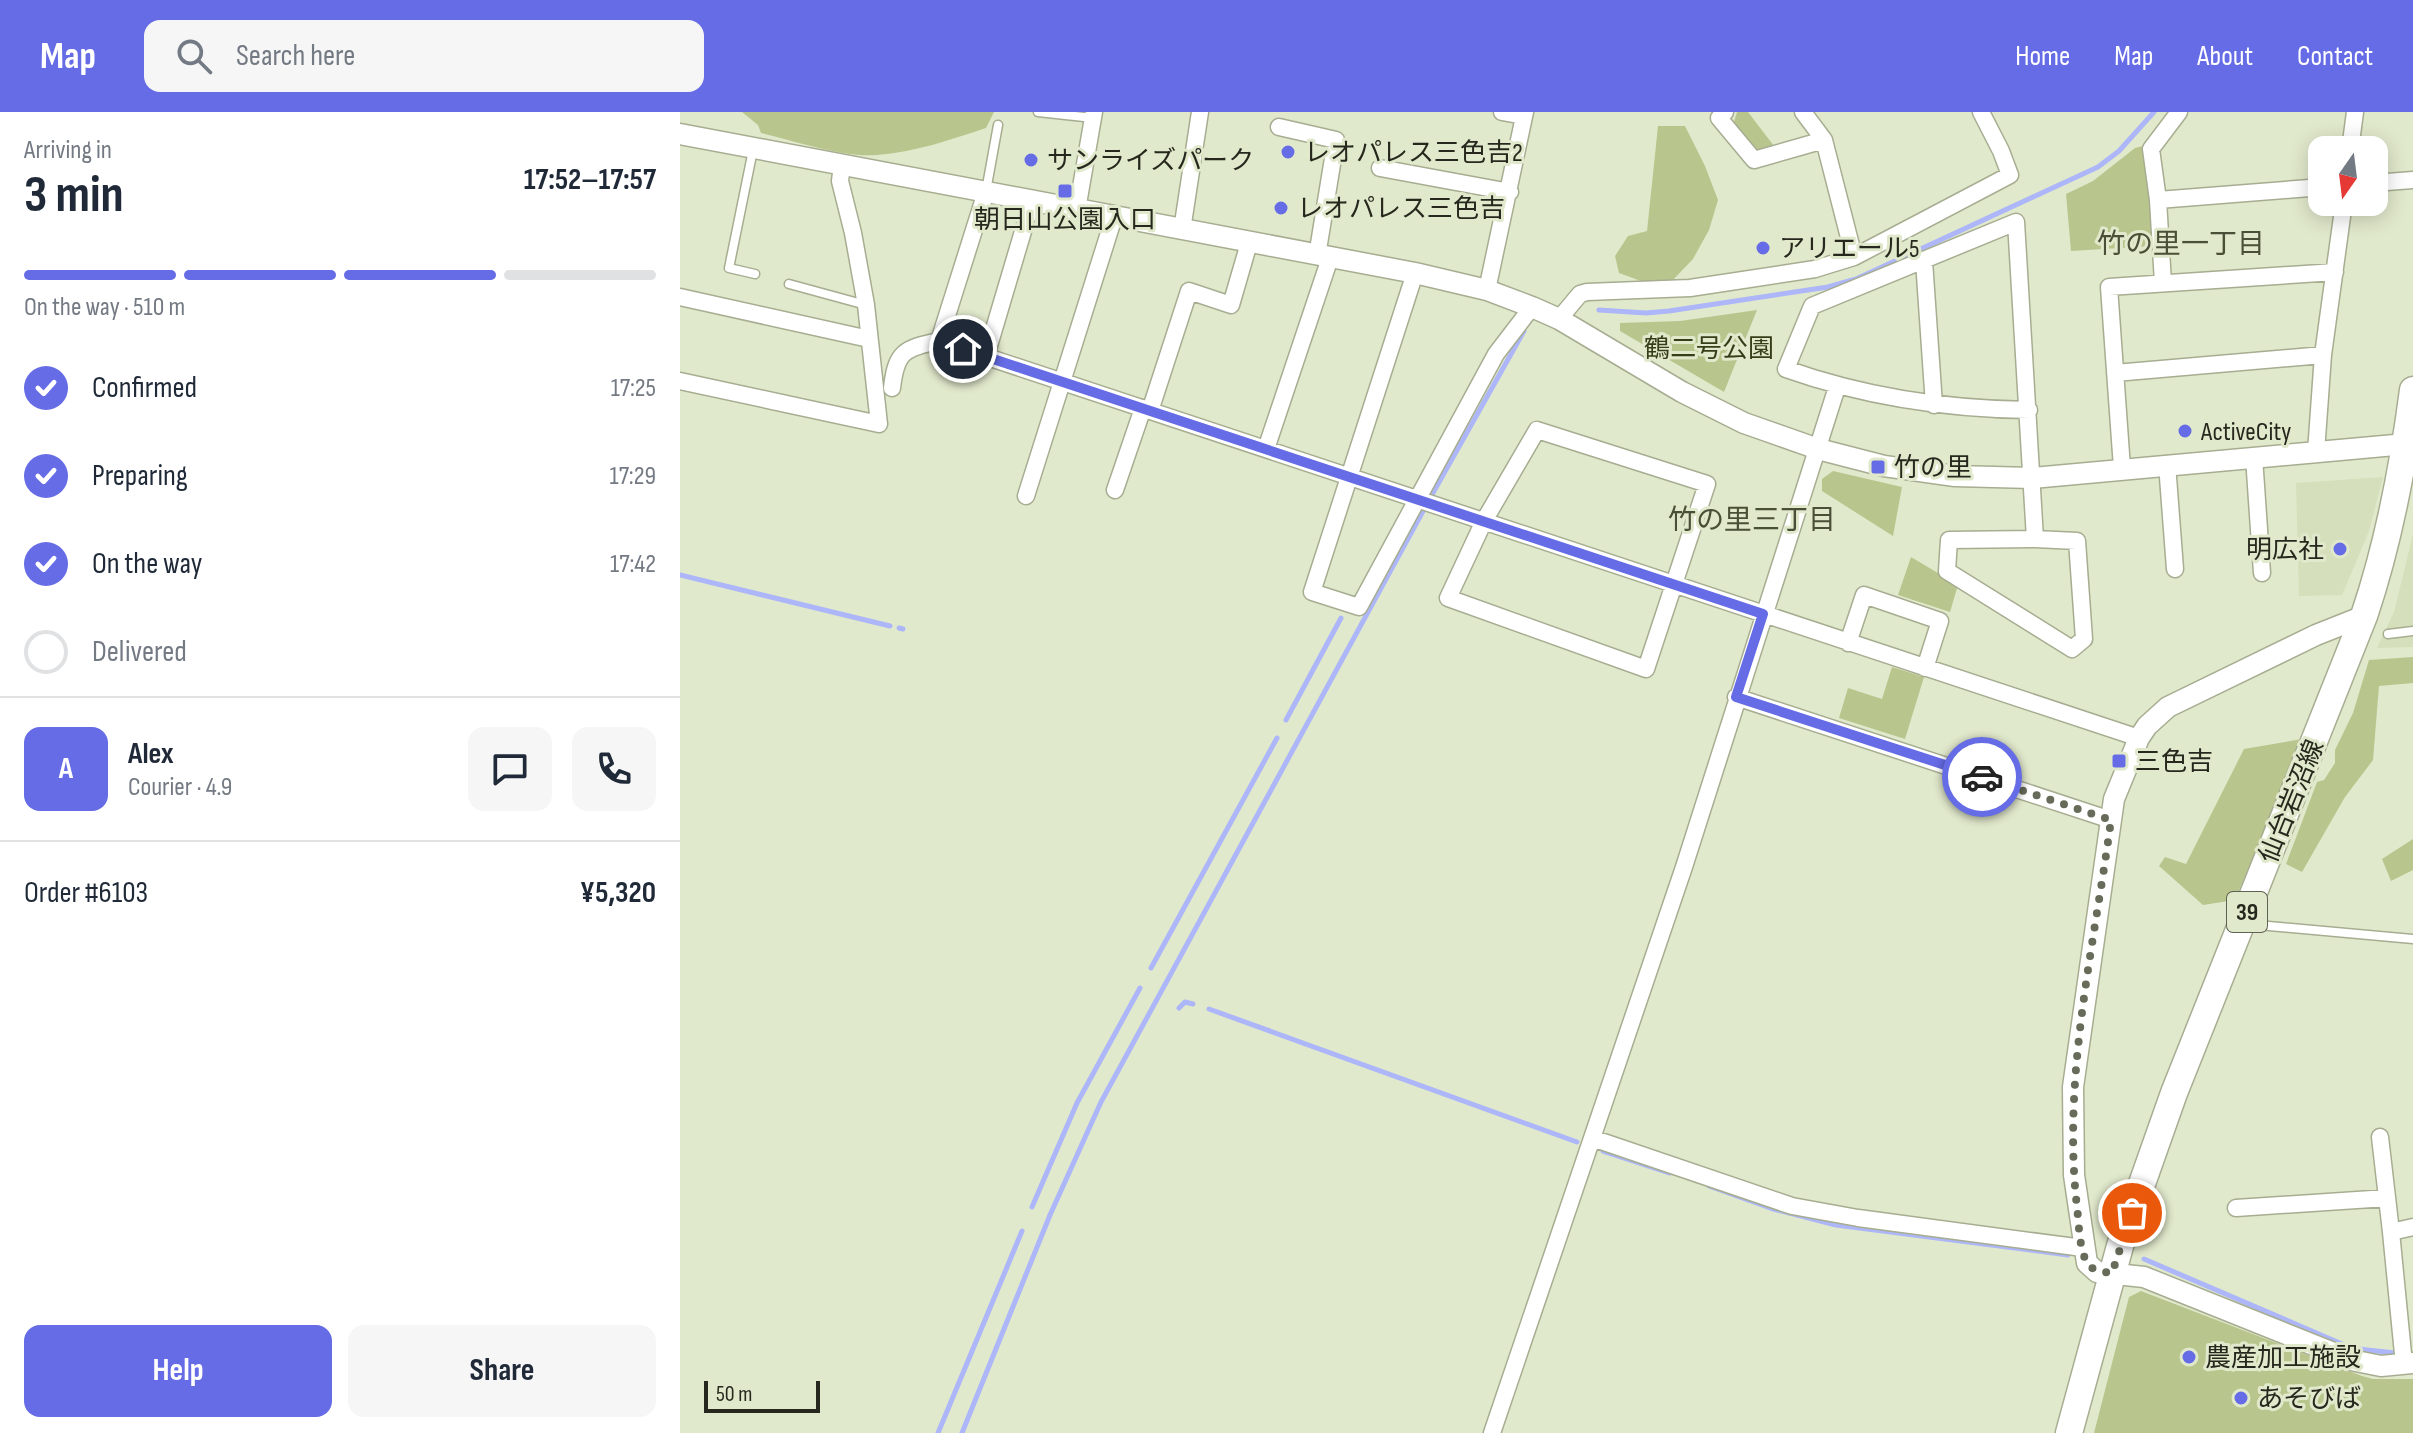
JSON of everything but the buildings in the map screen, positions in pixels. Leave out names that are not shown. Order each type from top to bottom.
[{"type":"main road","name":"仙台岩沼線","points":[[2069,1433],[2112,1273],[2174,1093],[2364,616],[2382,562],[2410,444],[2413,390]]},
{"type":"street","points":[[1182,230],[1200,112]]},
{"type":"street","points":[[1487,290],[1524,114],[1502,112]]},
{"type":"street","points":[[1725,112],[1719,118],[1754,160],[1824,140]]},
{"type":"street","points":[[1803,112],[1824,140],[1854,257]]},
{"type":"street","points":[[1559,319],[1580,294],[1587,292],[1690,288],[1801,272],[1854,257],[2010,175],[1981,112]]},
{"type":"street","points":[[2163,283],[2158,200],[2151,149],[2179,112]]},
{"type":"street","points":[[2352,136],[2355,112]]},
{"type":"street","points":[[1077,210],[1093,115]]},
{"type":"street","points":[[1266,449],[1323,257],[1336,140],[1279,127]]},
{"type":"street","points":[[680,134],[1415,273],[1487,290],[1559,319],[1645,371],[1744,423],[1818,449],[1916,471],[1955,476],[2032,478],[2410,444]]},
{"type":"street","points":[[680,381],[879,424],[866,305],[840,181],[842,165]]},
{"type":"street","points":[[1380,168],[1510,192]]},
{"type":"street","points":[[2388,182],[2413,180]]},
{"type":"street","points":[[2158,200],[2308,188]]},
{"type":"street","points":[[939,341],[986,192]]},
{"type":"street","points":[[986,356],[1032,201]]},
{"type":"street","points":[[2316,452],[2323,355],[2342,216]]},
{"type":"street","points":[[1026,496],[1114,217]]},
{"type":"street","points":[[2029,410],[1934,405],[1837,387],[1786,369],[1812,306],[2016,222],[2029,410],[2035,539]]},
{"type":"street","points":[[1115,490],[1189,291],[1231,305],[1249,243]]},
{"type":"street","points":[[1924,261],[1934,405]]},
{"type":"street","points":[[2122,468],[2109,287],[2335,272]]},
{"type":"street","points":[[1415,273],[1312,592],[1359,607],[1425,501],[1457,422],[1496,354],[1532,307]]},
{"type":"street","points":[[680,297],[869,339]]},
{"type":"street","points":[[892,388],[894,369],[900,356],[911,347],[939,341],[2139,738]]},
{"type":"street","points":[[2115,373],[2323,355]]},
{"type":"street","points":[[1492,1433],[1684,867],[1837,387]]},
{"type":"street","points":[[1537,430],[1707,484],[1646,669],[1448,598],[1484,521],[1537,430]]},
{"type":"street","points":[[2254,457],[2262,573]]},
{"type":"street","points":[[2167,464],[2175,569]]},
{"type":"street","points":[[2035,539],[2077,541],[2084,639],[2072,649],[1947,571],[1949,540],[2035,539]]},
{"type":"street","points":[[1848,643],[1864,595],[1940,621],[1925,668]]},
{"type":"street","points":[[2364,616],[2316,635],[2168,707],[2147,726],[2124,770],[2114,799],[2073,1087],[2074,1175],[2087,1263],[2097,1272],[2144,1277],[2351,1360],[2381,1366],[2408,1364],[2380,1137]]},
{"type":"street","points":[[1736,697],[2111,820]]},
{"type":"street","points":[[1592,1138],[1792,1206],[1858,1218],[2083,1248]]},
{"type":"street","points":[[2236,1208],[2387,1198]]},
{"type":"street","points":[[2391,1232],[2413,1227]]},
{"type":"lane","points":[[1038,112],[1093,115]]},
{"type":"lane","points":[[986,192],[998,125]]},
{"type":"lane","points":[[754,149],[729,268],[755,274]]},
{"type":"lane","points":[[789,284],[866,305]]},
{"type":"lane","points":[[2388,634],[2413,631]]},
{"type":"lane","points":[[2242,923],[2413,939]]},
{"type":"shaded area","points":[[2383,477],[2369,531],[2342,595],[2299,596],[2296,483]]},
{"type":"shaded area","points":[[2413,534],[2413,647],[2377,648],[2394,612]]},
{"type":"green space","points":[[742,112],[994,112],[986,128],[919,148],[864,155],[819,148],[761,133],[758,125]]},
{"type":"green space","points":[[1737,112],[1748,112],[1774,146],[1758,150],[1733,125]]},
{"type":"green space","points":[[1658,126],[1685,126],[1718,200],[1709,230],[1693,259],[1671,282],[1652,285],[1619,273],[1615,256],[1628,236],[1647,231]]},
{"type":"green space","points":[[2143,146],[2150,181],[2154,246],[2071,251],[2066,194],[2093,181],[2135,148]]},
{"type":"green space","name":"鶴二号公園","points":[[1757,310],[1724,392],[1620,331],[1620,323],[1680,321]]},
{"type":"green space","points":[[1833,471],[1902,487],[1893,536],[1822,491],[1822,479]]},
{"type":"green space","points":[[1911,557],[1958,585],[1950,612],[1898,595]]},
{"type":"green space","points":[[2413,657],[2413,683],[2379,686],[2373,760],[2345,797],[2302,872],[2286,864],[2317,782],[2324,780],[2335,763],[2335,750],[2353,713],[2369,660]]},
{"type":"green space","points":[[1892,667],[1924,677],[1905,739],[1839,718],[1848,688],[1882,699]]},
{"type":"green space","points":[[2302,739],[2235,900],[2203,905],[2159,866],[2165,857],[2186,864],[2244,749]]},
{"type":"green space","points":[[2413,839],[2413,870],[2391,881],[2382,859]]},
{"type":"green space","points":[[2141,1291],[2362,1376],[2413,1379],[2413,1433],[2094,1433],[2129,1297]]},
{"type":"waterway","points":[[1599,310],[1669,311],[1828,287],[1856,279],[2098,167],[2119,151],[2154,112]]},
{"type":"waterway","points":[[962,1433],[1050,1215],[1101,1102],[1524,331]]},
{"type":"waterway","points":[[680,575],[890,626]]},
{"type":"waterway","points":[[1286,720],[1341,618]]},
{"type":"waterway","points":[[899,628],[903,629]]},
{"type":"waterway","points":[[1151,968],[1277,738]]},
{"type":"waterway","points":[[1032,1207],[1077,1103],[1140,988]]},
{"type":"waterway","points":[[1179,1008],[1185,1002],[1193,1004]]},
{"type":"waterway","points":[[1209,1009],[1577,1142]]},
{"type":"waterway","points":[[1603,1151],[1670,1173]]},
{"type":"waterway","points":[[1709,1186],[1773,1209],[1836,1225],[2068,1255]]},
{"type":"waterway","points":[[938,1433],[1022,1231]]},
{"type":"waterway","points":[[2144,1259],[2342,1344],[2395,1353]]},
{"type":"way so far","points":[[1982,777],[2111,820],[2073,1087],[2074,1175],[2079,1220],[2087,1263],[2097,1272],[2112,1273],[2132,1213]]},
{"type":"place","name":"レオパレス三色吉2","points":[[1288,152]]},
{"type":"place","name":"サンライズパーク","points":[[1031,160]]},
{"type":"place","name":"朝日山公園入口","points":[[1065,191]]},
{"type":"place","name":"レオパレス三色吉","points":[[1281,208]]},
{"type":"place","name":"アリエール5","points":[[1763,248]]},
{"type":"place","name":"ActiveCity","points":[[2185,431]]},
{"type":"place","name":"竹の里","points":[[1878,467]]},
{"type":"place","name":"明広社","points":[[2340,549]]},
{"type":"place","name":"三色吉","points":[[2119,761]]},
{"type":"place","name":"農産加工施設","points":[[2189,1357]]},
{"type":"place","name":"あそびば","points":[[2241,1398]]},
{"type":"district","name":"竹の里一丁目","points":[[2181,243]]},
{"type":"district","name":"竹の里三丁目","points":[[1752,519]]},
{"type":"route","points":[[963,349],[1763,614],[1736,697],[1982,777]]}]
